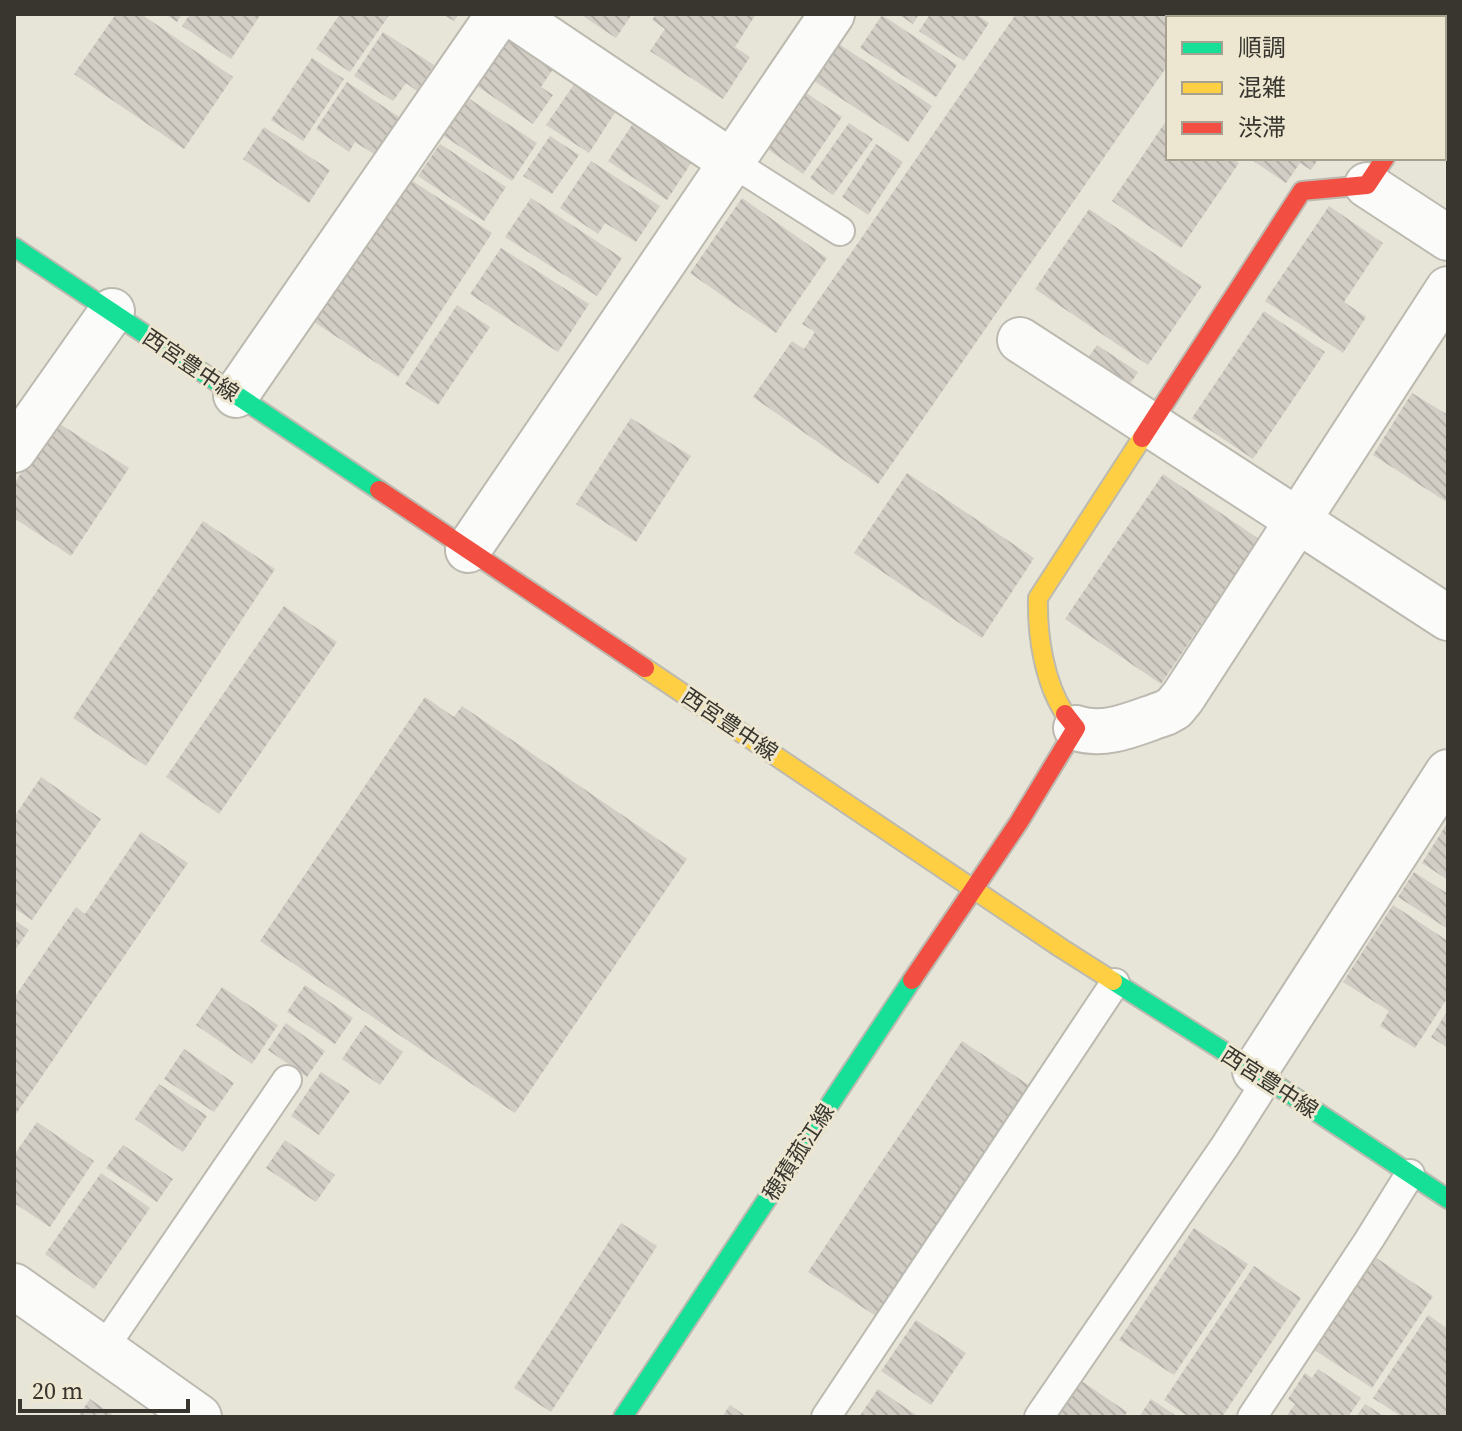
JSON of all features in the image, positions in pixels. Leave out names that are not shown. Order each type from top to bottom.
[{"type":"main road","points":[[1076,728],[1059,706],[1052,689],[1037,619],[1038,598],[1302,191],[1376,171]]},
{"type":"main road","name":"西宮豊中線","points":[[14,247],[1061,948],[1448,1199]]},
{"type":"main road","name":"穂積菰江線","points":[[623,1417],[1019,822],[1076,728]]},
{"type":"street","points":[[236,395],[499,14]]},
{"type":"street","points":[[511,14],[730,161]]},
{"type":"street","points":[[468,550],[832,14]]},
{"type":"street","points":[[1376,171],[1448,238]]},
{"type":"street","points":[[1076,728],[1102,732],[1174,708],[1448,289]]},
{"type":"street","points":[[14,450],[112,311]]},
{"type":"street","points":[[1020,340],[1448,618]]},
{"type":"street","points":[[1261,1075],[1448,772]]},
{"type":"street","points":[[14,1286],[199,1417]]},
{"type":"lane","points":[[730,161],[840,231]]},
{"type":"lane","points":[[826,1417],[1115,983]]},
{"type":"lane","points":[[1039,1417],[1225,1146],[1261,1075]]},
{"type":"lane","points":[[103,1349],[287,1080]]},
{"type":"lane","points":[[1252,1417],[1410,1174]]},
{"type":"building","points":[[116,14],[141,14],[233,77],[184,149],[74,74]]},
{"type":"building","points":[[165,14],[182,14],[177,22]]},
{"type":"building","points":[[190,14],[261,14],[231,59],[182,26]]},
{"type":"building","points":[[340,14],[390,14],[350,72],[316,49]]},
{"type":"building","points":[[442,14],[459,14],[454,21]]},
{"type":"building","points":[[580,14],[632,14],[616,38]]},
{"type":"building","points":[[656,14],[756,14],[735,47],[750,57],[723,99],[650,51],[665,29],[652,20]]},
{"type":"building","points":[[898,14],[919,14],[913,24]]},
{"type":"building","points":[[930,14],[976,14],[989,23],[964,61],[919,31]]},
{"type":"building","points":[[1016,14],[1203,14],[1166,16],[1166,68],[878,484],[753,397],[792,341],[804,349],[815,332],[802,324]]},
{"type":"building","points":[[1361,14],[1428,14],[1426,16]]},
{"type":"building","points":[[882,15],[957,65],[936,97],[860,48]]},
{"type":"building","points":[[383,32],[434,65],[417,91],[406,83],[393,101],[354,76]]},
{"type":"building","points":[[510,36],[555,66],[541,87],[553,95],[533,124],[477,86]]},
{"type":"building","points":[[836,42],[932,106],[908,142],[811,79]]},
{"type":"building","points":[[312,58],[344,79],[303,141],[271,120]]},
{"type":"building","points":[[347,82],[399,117],[374,154],[355,142],[349,152],[316,129]]},
{"type":"building","points":[[575,83],[616,111],[589,153],[546,125]]},
{"type":"building","points":[[805,92],[842,117],[803,174],[766,148]]},
{"type":"building","points":[[468,98],[537,143],[512,181],[444,136]]},
{"type":"building","points":[[636,119],[695,157],[667,200],[608,161]]},
{"type":"building","points":[[1166,121],[1166,160],[1234,160],[1239,163],[1181,248],[1112,201]]},
{"type":"building","points":[[849,123],[873,139],[833,195],[810,178]]},
{"type":"building","points":[[264,127],[330,170],[309,203],[243,159]]},
{"type":"building","points":[[550,136],[579,155],[552,194],[523,176]]},
{"type":"building","points":[[440,144],[506,187],[484,221],[418,176]]},
{"type":"building","points":[[876,144],[903,162],[868,215],[842,197]]},
{"type":"building","points":[[1252,160],[1318,160],[1311,170],[1300,163],[1286,183]]},
{"type":"building","points":[[591,161],[660,206],[636,242],[605,223],[598,234],[560,208]]},
{"type":"building","points":[[408,178],[492,233],[398,377],[314,322]]},
{"type":"building","points":[[531,198],[622,258],[597,296],[505,237]]},
{"type":"building","points":[[742,198],[827,258],[776,333],[690,273]]},
{"type":"building","points":[[1329,206],[1383,243],[1344,302],[1366,317],[1343,353],[1265,301]]},
{"type":"building","points":[[1089,209],[1202,286],[1148,365],[1035,289]]},
{"type":"building","points":[[501,248],[589,304],[558,352],[470,294]]},
{"type":"building","points":[[457,305],[490,327],[438,405],[405,384]]},
{"type":"building","points":[[1264,311],[1325,352],[1253,459],[1192,418]]},
{"type":"building","points":[[1097,345],[1138,372],[1126,390],[1085,362]]},
{"type":"building","points":[[1412,393],[1448,415],[1448,496],[1445,501],[1373,455]]},
{"type":"building","points":[[631,418],[691,456],[636,542],[576,504]]},
{"type":"building","points":[[55,421],[129,468],[71,556],[14,518],[14,484]]},
{"type":"building","points":[[907,473],[1034,558],[982,638],[854,553]]},
{"type":"building","points":[[1163,474],[1259,539],[1161,684],[1065,619]]},
{"type":"building","points":[[203,521],[275,569],[146,766],[73,718]]},
{"type":"building","points":[[284,606],[337,642],[219,814],[166,777]]},
{"type":"building","points":[[425,697],[454,717],[462,706],[687,859],[515,1113],[260,941]]},
{"type":"building","points":[[41,777],[101,819],[32,920],[14,908],[14,817]]},
{"type":"building","points":[[1448,822],[1448,880],[1422,863]]},
{"type":"building","points":[[141,832],[188,863],[14,1117],[14,998],[76,907],[85,914]]},
{"type":"building","points":[[1414,872],[1448,894],[1448,929],[1398,897]]},
{"type":"building","points":[[1393,905],[1448,941],[1448,997],[1415,1048],[1380,1026],[1389,1011],[1343,982]]},
{"type":"building","points":[[14,920],[29,930],[14,952]]},
{"type":"building","points":[[305,985],[353,1018],[335,1044],[287,1012]]},
{"type":"building","points":[[222,987],[278,1025],[252,1064],[196,1025]]},
{"type":"building","points":[[1448,1010],[1448,1048],[1431,1037]]},
{"type":"building","points":[[286,1023],[325,1051],[307,1077],[268,1050]]},
{"type":"building","points":[[365,1025],[403,1052],[380,1085],[342,1059]]},
{"type":"building","points":[[962,1041],[1030,1086],[876,1316],[808,1272]]},
{"type":"building","points":[[184,1049],[234,1083],[214,1112],[164,1079]]},
{"type":"building","points":[[321,1072],[350,1091],[319,1135],[291,1116]]},
{"type":"building","points":[[159,1084],[207,1116],[183,1152],[135,1119]]},
{"type":"building","points":[[37,1122],[94,1161],[50,1227],[14,1203],[14,1155]]},
{"type":"building","points":[[285,1140],[335,1175],[316,1202],[266,1168]]},
{"type":"building","points":[[123,1145],[173,1179],[157,1202],[106,1168]]},
{"type":"building","points":[[101,1173],[150,1208],[94,1289],[45,1254]]},
{"type":"building","points":[[621,1223],[657,1246],[551,1412],[514,1388]]},
{"type":"building","points":[[1194,1228],[1248,1264],[1174,1375],[1119,1340]]},
{"type":"building","points":[[1372,1255],[1433,1296],[1372,1388],[1310,1347]]},
{"type":"building","points":[[1254,1266],[1301,1298],[1222,1417],[1189,1417],[1164,1400]]},
{"type":"building","points":[[1428,1315],[1448,1329],[1448,1417],[1402,1417],[1373,1398]]},
{"type":"building","points":[[916,1320],[966,1353],[931,1405],[881,1371]]},
{"type":"building","points":[[1318,1369],[1361,1398],[1348,1417],[1286,1417],[1295,1404],[1288,1399],[1305,1373],[1312,1378]]},
{"type":"building","points":[[1080,1380],[1127,1412],[1124,1417],[1055,1417]]},
{"type":"building","points":[[878,1389],[919,1417],[859,1417]]},
{"type":"building","points":[[90,1399],[116,1417],[78,1417]]},
{"type":"building","points":[[1151,1399],[1178,1417],[1139,1417]]},
{"type":"building","points":[[1365,1404],[1385,1417],[1356,1417]]},
{"type":"building","points":[[730,1405],[747,1417],[722,1417]]},
{"type":"traffic: fast","points":[[14,247],[379,490]]},
{"type":"traffic: fast","points":[[623,1417],[912,980]]},
{"type":"traffic: fast","points":[[1113,981],[1448,1199]]},
{"type":"traffic: slow","points":[[1065,714],[1052,688],[1043,658],[1038,598],[1142,438]]},
{"type":"traffic: slow","points":[[645,668],[1113,981]]},
{"type":"traffic: jam","points":[[1142,438],[1302,191],[1367,185],[1384,160]]},
{"type":"traffic: jam","points":[[379,490],[645,668]]},
{"type":"traffic: jam","points":[[912,980],[1019,822],[1076,728],[1065,714]]}]
